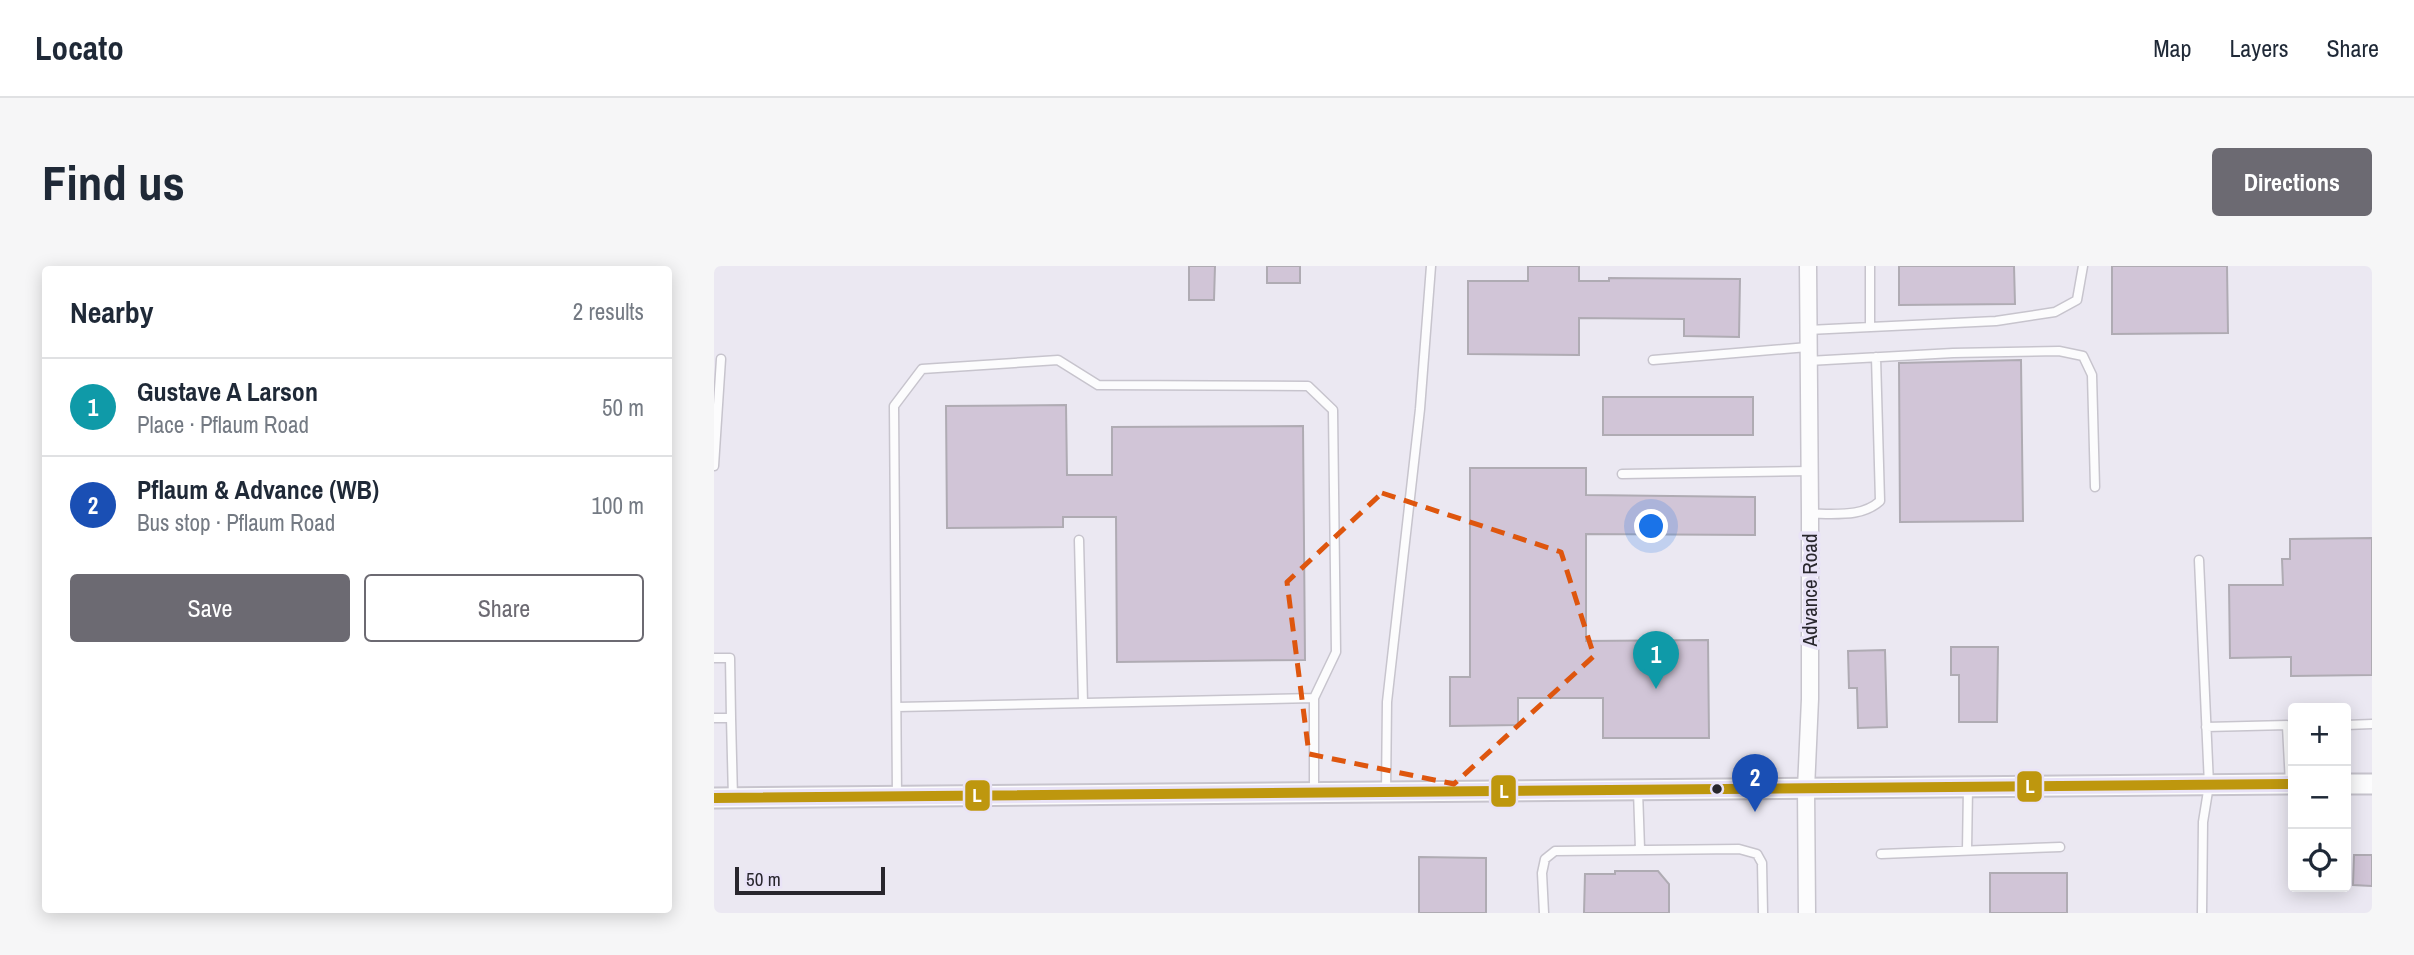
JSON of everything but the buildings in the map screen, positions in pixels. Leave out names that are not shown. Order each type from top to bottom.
[{"type":"street","name":"Advance Road","points":[[1807,913],[1806,789],[1810,699],[1808,266]]},
{"type":"street","points":[[724,798],[2288,784]]},
{"type":"street","points":[[2351,784],[2372,784]]},
{"type":"lane","points":[[1386,793],[1387,702],[1420,410],[1431,266]]},
{"type":"lane","points":[[1870,266],[1870,327]]},
{"type":"lane","points":[[1808,330],[1996,321],[2054,312],[2077,300],[2083,266]]},
{"type":"lane","points":[[1653,360],[1808,354],[1876,357],[2059,351],[2083,356],[2092,374],[2095,487]]},
{"type":"lane","points":[[1810,514],[1861,513],[1880,501],[1876,357]]},
{"type":"lane","points":[[714,466],[721,359]]},
{"type":"lane","points":[[897,797],[894,406],[922,369],[1058,360],[1098,385],[1308,386],[1333,410],[1336,652],[1314,698],[1314,794]]},
{"type":"lane","points":[[1622,474],[1810,471]]},
{"type":"lane","points":[[1079,540],[1083,703]]},
{"type":"lane","points":[[2199,560],[2209,785],[2203,822],[2203,913]]},
{"type":"lane","points":[[714,658],[730,658],[732,718],[724,798]]},
{"type":"lane","points":[[897,707],[1314,698]]},
{"type":"lane","points":[[714,718],[732,718]]},
{"type":"lane","points":[[2351,725],[2372,724]]},
{"type":"lane","points":[[2206,727],[2288,726]]},
{"type":"lane","points":[[1967,850],[1968,788]]},
{"type":"lane","points":[[1638,791],[1640,849]]},
{"type":"lane","points":[[1881,854],[2060,847]]},
{"type":"lane","points":[[1544,913],[1542,873],[1545,859],[1555,851],[1640,849],[1752,851],[1762,863],[1763,913]]},
{"type":"highlighted area","points":[[1382,493],[1561,552],[1594,656],[1454,784],[1309,754],[1287,582]]},
{"type":"transit line","name":"L","points":[[714,798],[2288,784]]},
{"type":"place","name":"Gustave A Larson","points":[[1656,689]]},
{"type":"place","name":"Pflaum & Advance (WB)","points":[[1755,812]]}]
